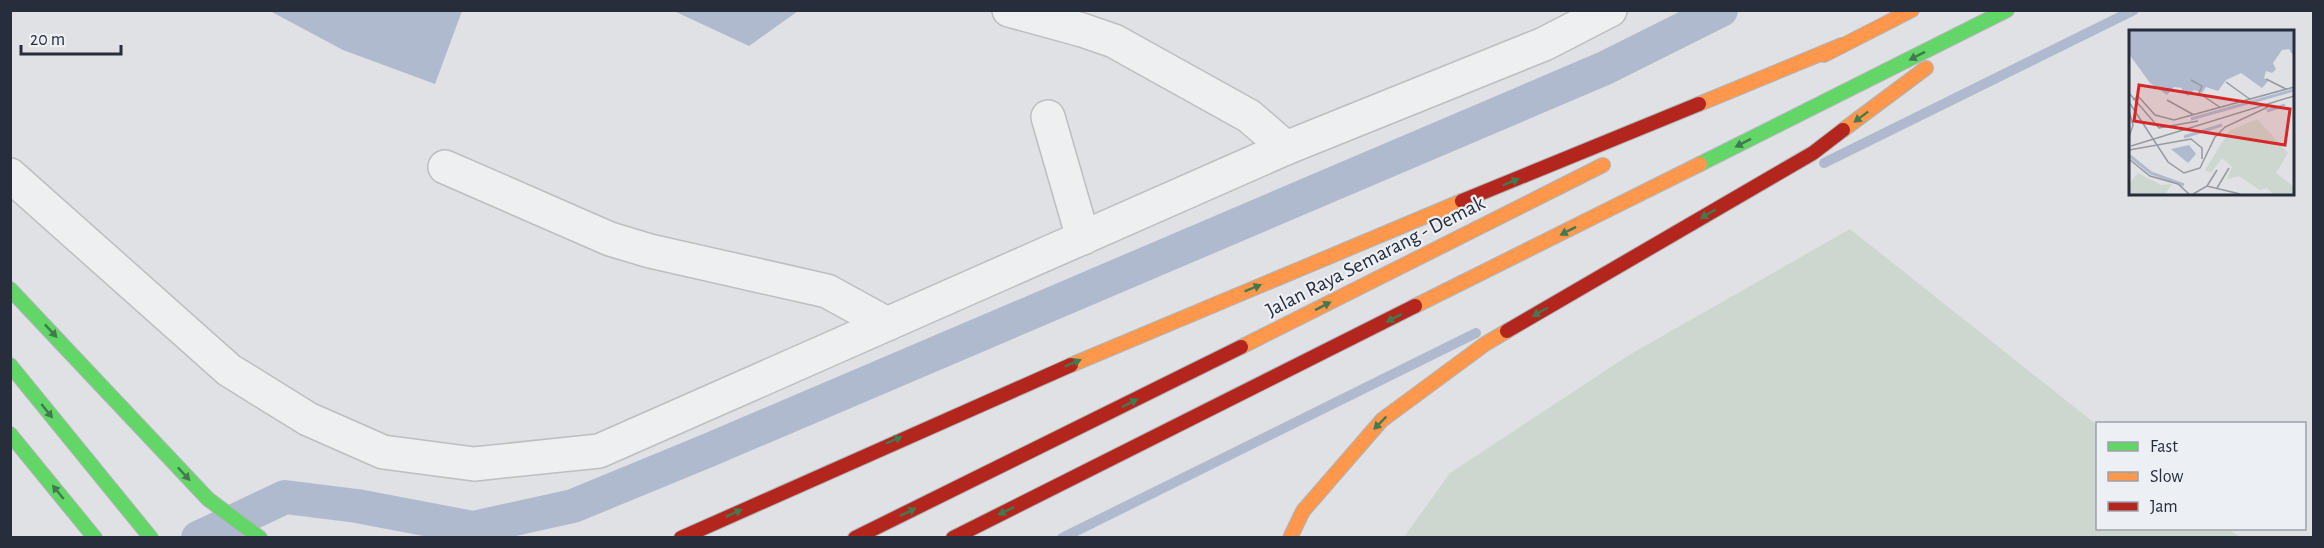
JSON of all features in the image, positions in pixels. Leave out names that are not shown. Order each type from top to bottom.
[{"type":"highway","points":[[1683,125],[1912,10]]},
{"type":"highway","points":[[953,537],[2007,10]]},
{"type":"highway","points":[[1290,537],[1303,511],[1382,420],[1485,344],[1813,153],[1991,18]]},
{"type":"highway","points":[[681,537],[841,464],[1134,337],[1842,45]]},
{"type":"highway","name":"Jalan Raya Semarang - Demak","points":[[855,537],[1050,443],[1619,157]]},
{"type":"highway","points":[[10,289],[207,499],[260,537]]},
{"type":"highway","points":[[10,365],[151,537]]},
{"type":"highway","points":[[10,434],[95,537]]},
{"type":"street","points":[[1009,10],[1114,41],[1249,116],[1286,148]]},
{"type":"street","points":[[10,176],[229,370],[308,419],[383,452],[474,464],[599,451],[1286,148],[1544,44],[1610,10]]},
{"type":"street","points":[[1048,117],[1083,238]]},
{"type":"street","points":[[445,167],[610,239],[650,251],[827,291],[887,324]]},
{"type":"shaded area","points":[[1850,229],[2096,424],[2096,530],[2230,530],[2240,537],[1404,537],[1450,473],[1629,355]]},
{"type":"water","points":[[270,11],[462,11],[435,84],[343,50]]},
{"type":"water","points":[[674,11],[798,11],[749,46]]},
{"type":"waterway","points":[[198,538],[285,497],[357,506],[473,528],[573,506],[1605,68],[1721,10]]},
{"type":"waterway","points":[[1824,163],[2134,10]]},
{"type":"waterway","points":[[1062,538],[1476,333]]},
{"type":"traffic: fast","points":[[1700,164],[2007,10]]},
{"type":"traffic: fast","points":[[10,289],[208,499],[260,538]]},
{"type":"traffic: fast","points":[[10,365],[151,538]]},
{"type":"traffic: fast","points":[[10,434],[95,538]]},
{"type":"traffic: slow","points":[[1824,55],[1912,10]]},
{"type":"traffic: slow","points":[[1699,104],[1842,45]]},
{"type":"traffic: slow","points":[[1843,130],[1926,68]]},
{"type":"traffic: slow","points":[[1415,306],[1700,164]]},
{"type":"traffic: slow","points":[[1241,347],[1603,165]]},
{"type":"traffic: slow","points":[[1071,365],[1462,201]]},
{"type":"traffic: slow","points":[[1290,538],[1303,511],[1382,420],[1485,344],[1507,331]]},
{"type":"traffic: jam","points":[[1462,201],[1699,104]]},
{"type":"traffic: jam","points":[[1507,331],[1813,153],[1843,130]]},
{"type":"traffic: jam","points":[[953,538],[1415,306]]},
{"type":"traffic: jam","points":[[855,538],[1241,347]]},
{"type":"traffic: jam","points":[[681,538],[1071,365]]}]
